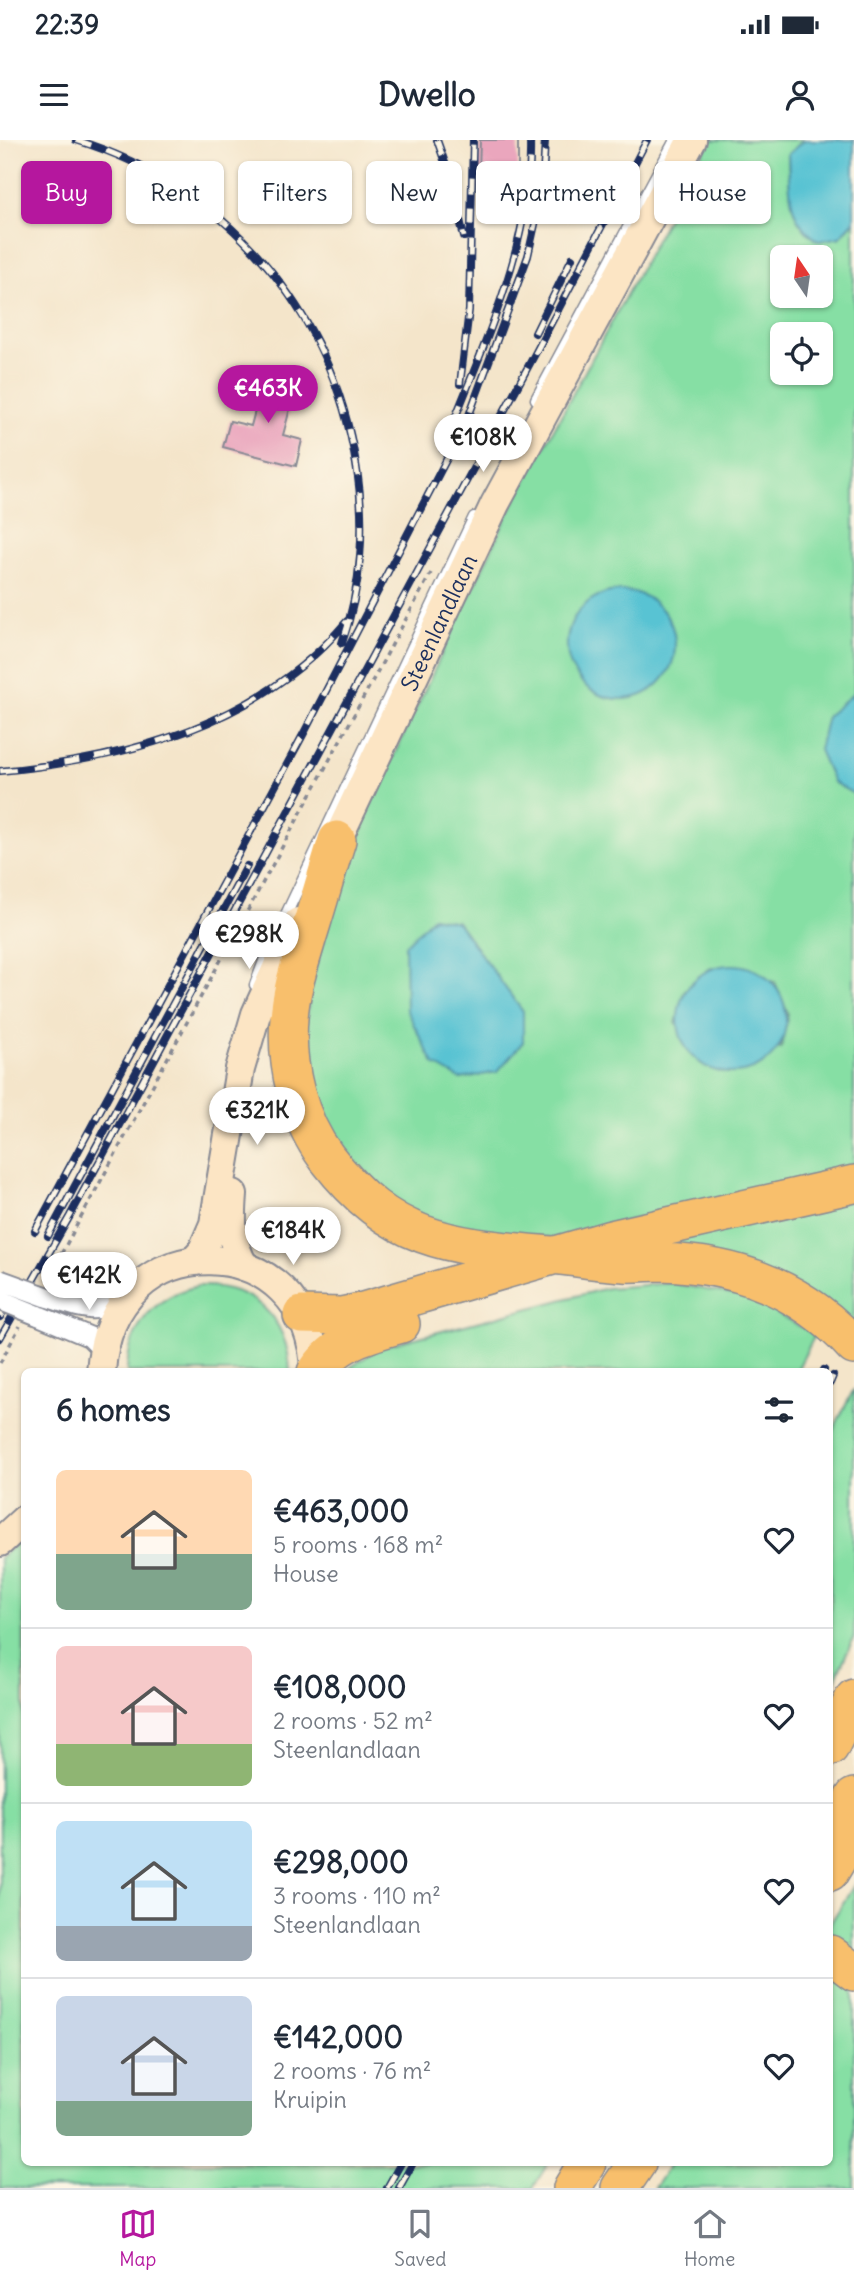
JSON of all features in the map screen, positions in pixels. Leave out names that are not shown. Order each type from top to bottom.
[{"type":"highway","points":[[337,839],[294,979],[289,1019],[289,1055],[296,1093],[306,1122],[321,1149],[344,1180],[373,1207],[402,1225],[443,1242],[482,1250],[624,1263],[662,1262],[692,1265],[731,1272],[768,1283],[807,1303],[839,1329],[854,1346]]},
{"type":"highway","points":[[302,1315],[341,1316],[360,1312],[553,1255],[657,1228],[854,1184]]},
{"type":"highway","points":[[319,1368],[333,1351],[358,1337],[575,1273],[624,1263]]},
{"type":"highway","points":[[833,1741],[854,1698]]},
{"type":"highway","points":[[833,1769],[854,1732]]},
{"type":"highway","points":[[833,1834],[854,1797]]},
{"type":"highway","points":[[833,1867],[854,1832]]},
{"type":"highway","points":[[833,1931],[854,1947]]},
{"type":"highway","points":[[833,1956],[854,1972]]},
{"type":"highway","points":[[572,2188],[585,2166]]},
{"type":"highway","points":[[620,2188],[634,2166]]},
{"type":"main road","name":"Steenlandlaan","points":[[194,1261],[202,1252],[214,1224],[240,1069],[256,1014],[495,504],[692,140]]},
{"type":"main road","name":"Steenlandlaan","points":[[232,1124],[230,1221],[235,1248],[244,1266]]},
{"type":"main road","points":[[102,1361],[115,1314],[137,1287],[164,1270],[194,1261],[220,1261],[244,1266],[267,1278],[287,1294],[302,1315],[312,1343],[315,1368]]},
{"type":"main road","points":[[0,1542],[21,1523]]},
{"type":"street","points":[[0,1280],[91,1310],[108,1308],[126,1298]]},
{"type":"street","points":[[0,1300],[29,1320],[90,1336],[102,1361]]},
{"type":"lane","points":[[533,405],[676,140]]},
{"type":"lane","points":[[238,1034],[264,961],[477,511]]},
{"type":"lane","points":[[227,1079],[232,1124]]},
{"type":"path","points":[[45,1293],[431,572]]},
{"type":"path","points":[[0,1363],[29,1320]]},
{"type":"green space","points":[[710,140],[804,140],[788,154],[792,203],[801,224],[819,241],[840,237],[854,221],[854,693],[833,782],[854,794],[854,1167],[555,1238],[485,1232],[448,1225],[410,1210],[383,1193],[356,1168],[335,1140],[313,1089],[306,1053],[306,1021],[311,983],[351,846],[509,512],[665,224],[771,224],[771,161],[699,161]],"holes":[[[457,922],[523,1012],[523,1042],[496,1072],[460,1079]],[[710,968],[775,982],[788,1014],[781,1048],[676,1024],[684,991]]]},
{"type":"green space","points":[[854,1195],[854,1330],[659,1244]]},
{"type":"green space","points":[[671,1283],[749,1298],[815,1335],[798,1368],[350,1368],[381,1347],[607,1288]]},
{"type":"green space","points":[[198,1286],[218,1287],[251,1298],[275,1321],[283,1336],[290,1368],[128,1368],[132,1341],[146,1316],[168,1297]]},
{"type":"green space","points":[[854,1389],[854,1637],[833,1684],[833,1430]]},
{"type":"green space","points":[[21,1539],[21,2166],[546,2166],[533,2188],[0,2188],[0,1558]]},
{"type":"green space","points":[[854,1885],[854,2188],[654,2188],[669,2166],[833,2166],[833,1919]]},
{"type":"water","points":[[804,140],[854,140],[854,221],[840,237],[819,241],[808,233],[795,214],[790,191],[788,154]]},
{"type":"water","points":[[621,591],[642,595],[659,607],[671,624],[675,645],[671,666],[659,683],[642,695],[621,699],[600,695],[583,683],[571,666],[567,645],[571,624],[583,607],[600,595]]},
{"type":"water","points":[[854,693],[854,794],[833,782],[819,750],[827,716]]},
{"type":"water","points":[[433,917],[457,922],[523,1012],[523,1042],[497,1072],[460,1079],[434,1064],[406,1010],[405,945]]},
{"type":"water","points":[[732,965],[753,969],[770,981],[782,998],[786,1019],[782,1040],[770,1057],[753,1069],[732,1073],[711,1069],[694,1057],[682,1040],[678,1019],[682,998],[694,981],[711,969]]},
{"type":"building","points":[[480,140],[518,140],[518,161],[479,161]]},
{"type":"building","points":[[265,373],[297,382],[283,435],[302,440],[296,466],[223,447],[230,421],[251,426]]},
{"type":"railway","points":[[76,140],[130,161],[180,189],[224,222],[263,262],[296,306],[323,355],[343,408],[356,464],[361,509],[358,577],[342,643]]},
{"type":"railway","points":[[437,140],[450,177],[464,237]]},
{"type":"railway","points":[[460,384],[469,310],[473,140]]},
{"type":"railway","points":[[443,449],[488,336],[514,259],[529,180],[530,140]]},
{"type":"railway","points":[[35,1231],[304,733],[468,418],[528,256],[542,193],[545,140]]},
{"type":"railway","points":[[0,1338],[70,1216],[536,352],[647,140]]},
{"type":"railway","points":[[535,333],[572,258]]},
{"type":"railway","points":[[0,771],[96,757],[143,745],[189,730],[233,711],[274,686],[313,657],[347,621]]},
{"type":"railway","points":[[48,1236],[247,866]]},
{"type":"railway","points":[[0,1317],[22,1281]]},
{"type":"railway","points":[[387,2188],[399,2166]]},
{"type":"railway","points":[[399,2188],[411,2166]]}]
